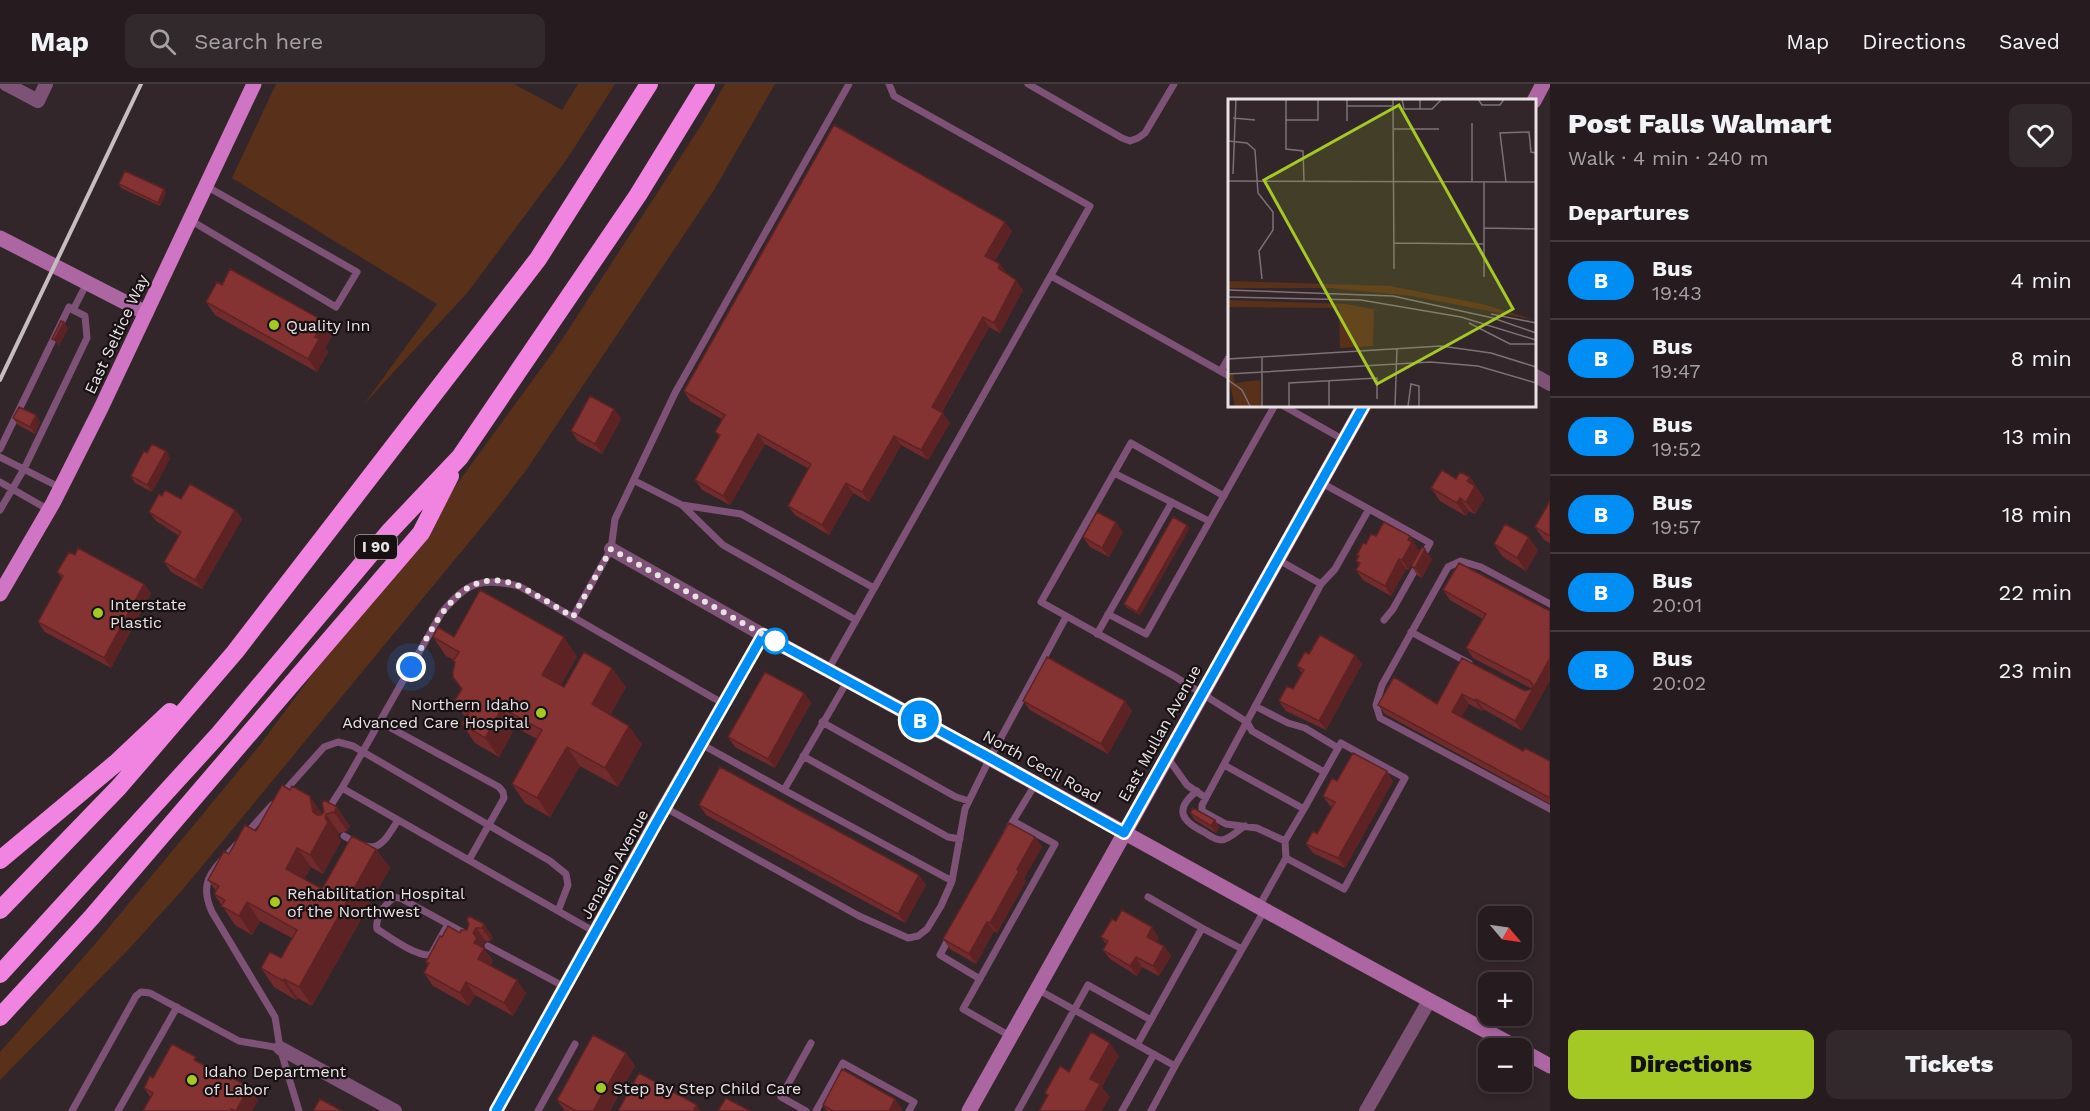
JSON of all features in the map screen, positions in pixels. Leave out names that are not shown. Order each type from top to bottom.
[{"type":"highway","name":"I 90","points":[[0,910],[119,787],[235,651],[538,259],[649,84]]},
{"type":"highway","name":"I 90","points":[[0,974],[219,734],[389,532],[460,457],[638,195],[706,84]]},
{"type":"highway","points":[[0,1017],[91,918],[421,533],[460,457]]},
{"type":"highway","points":[[0,860],[116,763],[235,651]]},
{"type":"main road","name":"East Seltice Way","points":[[0,594],[61,488],[254,84]]},
{"type":"street","points":[[6,84],[38,101],[46,84]]},
{"type":"street","points":[[1534,99],[1543,84]]},
{"type":"street","points":[[0,238],[88,281],[146,313]]},
{"type":"street","points":[[1535,376],[1550,384]]},
{"type":"street","name":"East Mullan Avenue","points":[[969,1111],[1363,406]]},
{"type":"street","name":"North Cecil Road","points":[[611,549],[1261,910],[1498,1038]]},
{"type":"street","name":"Jenalen Avenue","points":[[496,1111],[664,807],[763,635]]},
{"type":"street","points":[[1366,1111],[1429,1001]]},
{"type":"street","points":[[280,1048],[395,1111]]},
{"type":"street","name":"North Cecil Road","points":[[1532,1056],[1550,1066]]},
{"type":"lane","points":[[573,617],[611,549],[615,519],[675,393],[849,84]]},
{"type":"lane","points":[[828,670],[1090,206],[894,96],[889,84]]},
{"type":"lane","points":[[1028,84],[1107,131],[1130,141],[1145,133],[1174,84]]},
{"type":"lane","points":[[190,219],[336,307],[357,272],[206,186]]},
{"type":"lane","points":[[1051,276],[1228,374]]},
{"type":"lane","points":[[74,310],[88,281]]},
{"type":"lane","points":[[0,450],[69,307],[85,316],[87,338],[14,489],[0,510]]},
{"type":"lane","points":[[1221,371],[1228,359]]},
{"type":"lane","points":[[1108,614],[1146,634],[1274,406]]},
{"type":"lane","points":[[1284,406],[1344,440]]},
{"type":"lane","points":[[1224,496],[1131,443],[1041,602],[1202,694],[1247,722],[1252,731],[1324,772]]},
{"type":"lane","points":[[0,457],[61,488]]},
{"type":"lane","points":[[1114,473],[1209,521]]},
{"type":"lane","points":[[635,481],[682,505],[723,545],[856,620]]},
{"type":"lane","points":[[0,482],[49,510]]},
{"type":"lane","points":[[1320,482],[1430,543],[1393,609],[1384,620]]},
{"type":"lane","points":[[1097,634],[1172,502]]},
{"type":"lane","points":[[682,505],[741,514],[874,588]]},
{"type":"lane","points":[[1285,841],[1257,828],[1226,824],[1202,811],[1206,798],[1321,584],[1335,569],[1369,509]]},
{"type":"lane","points":[[1277,559],[1321,584]]},
{"type":"lane","points":[[1550,604],[1481,567],[1461,561],[1448,567],[1410,632],[1382,686],[1376,705],[1380,718],[1550,809]]},
{"type":"lane","points":[[330,823],[327,817],[331,805],[442,612],[458,593],[475,584],[498,581],[519,586],[724,704]]},
{"type":"lane","points":[[664,807],[859,916],[908,938],[918,936],[927,929],[952,881],[965,809],[1066,617]]},
{"type":"lane","points":[[1410,632],[1472,664]]},
{"type":"lane","points":[[784,790],[848,680]]},
{"type":"lane","points":[[1255,706],[1288,723],[1305,728],[1338,748]]},
{"type":"lane","points":[[380,722],[499,787],[503,792],[504,798],[469,860]]},
{"type":"lane","points":[[822,722],[956,797],[969,801]]},
{"type":"lane","points":[[299,1111],[280,1048],[275,1017],[205,897],[207,882],[212,872],[324,747],[338,742],[353,746],[550,861],[566,874],[568,885],[558,911]]},
{"type":"lane","points":[[1151,1111],[1242,949],[1286,858],[1285,841],[1341,743],[1405,778],[1344,889],[1286,858]]},
{"type":"lane","points":[[701,744],[952,881]]},
{"type":"lane","points":[[803,756],[948,837],[960,839]]},
{"type":"lane","points":[[1167,756],[1187,785],[1206,798]]},
{"type":"lane","points":[[1224,765],[1304,809]]},
{"type":"lane","points":[[1002,842],[1036,783]]},
{"type":"lane","points":[[342,788],[595,932]]},
{"type":"lane","points":[[1197,791],[1186,800],[1183,809],[1184,816],[1192,826],[1221,840],[1245,826]]},
{"type":"lane","points":[[344,836],[369,848],[378,846],[388,837],[398,820]]},
{"type":"lane","points":[[1010,1036],[963,1009],[1055,844],[1013,821]]},
{"type":"lane","points":[[448,924],[431,955],[424,956],[384,934],[377,929],[376,924],[386,903],[395,897],[448,924],[473,938]]},
{"type":"lane","points":[[1148,897],[1242,949]]},
{"type":"lane","points":[[957,924],[940,956],[980,979]]},
{"type":"lane","points":[[1137,1045],[1202,928]]},
{"type":"lane","points":[[488,946],[565,987]]},
{"type":"lane","points":[[1018,1111],[1088,985],[1151,1020]]},
{"type":"lane","points":[[1037,989],[1175,1066]]},
{"type":"lane","points":[[72,1111],[136,996],[141,992],[150,993],[239,1041],[280,1048]]},
{"type":"lane","points":[[118,1111],[177,1007]]},
{"type":"lane","points":[[806,1111],[781,1096],[811,1043]]},
{"type":"lane","points":[[538,1111],[575,1044]]},
{"type":"lane","points":[[1122,1111],[1154,1054]]},
{"type":"lane","points":[[816,1111],[843,1063],[914,1102],[909,1111]]},
{"type":"shaded area","points":[[276,84],[514,84],[562,110],[578,84],[615,84],[567,159],[468,292],[364,404],[437,304],[232,178]]},
{"type":"shaded area","points":[[725,84],[775,84],[714,190],[527,469],[184,888],[129,949],[0,1080],[0,1052],[96,943],[260,745],[334,645],[395,569],[559,344],[702,124]]},
{"type":"building","points":[[834,125],[1005,222],[985,256],[1000,264],[998,268],[1016,280],[994,323],[983,317],[932,407],[943,413],[921,450],[894,436],[862,492],[846,483],[822,525],[788,506],[811,464],[758,434],[723,496],[695,480],[720,435],[715,432],[725,415],[684,391]]},
{"type":"building","points":[[125,171],[164,189],[158,203],[119,184]]},
{"type":"building","name":"Quality Inn","points":[[230,269],[324,321],[315,337],[319,339],[308,359],[206,302],[217,282],[222,285]]},
{"type":"building","points":[[61,321],[64,322],[54,340],[52,339]]},
{"type":"building","points":[[590,396],[614,409],[595,444],[571,431]]},
{"type":"building","points":[[19,407],[36,415],[30,427],[13,418]]},
{"type":"building","points":[[152,444],[166,451],[147,485],[131,476],[144,451],[147,453]]},
{"type":"building","points":[[1442,470],[1456,479],[1460,472],[1470,477],[1467,481],[1475,486],[1466,502],[1460,498],[1457,503],[1431,488]]},
{"type":"building","points":[[190,484],[235,510],[195,580],[164,562],[181,532],[149,512],[159,494],[162,496],[165,490],[181,499]]},
{"type":"building","points":[[1550,501],[1550,536],[1535,527]]},
{"type":"building","points":[[1097,512],[1116,522],[1102,548],[1083,537]]},
{"type":"building","points":[[1173,517],[1187,525],[1137,612],[1124,604]]},
{"type":"building","points":[[1384,522],[1410,536],[1408,540],[1412,542],[1402,560],[1399,559],[1385,586],[1356,570],[1360,563],[1356,561],[1359,556],[1357,555],[1363,543],[1366,544],[1371,534],[1376,536]]},
{"type":"building","points":[[1505,524],[1529,537],[1517,558],[1494,544]]},
{"type":"building","points":[[1422,547],[1425,549],[1415,568],[1411,566]]},
{"type":"building","name":"Interstate Plastic","points":[[78,548],[144,584],[104,658],[38,622],[63,576],[57,572],[69,552],[75,555]]},
{"type":"building","points":[[1459,563],[1550,611],[1550,658],[1515,721],[1476,699],[1475,701],[1462,694],[1452,712],[1523,751],[1525,748],[1550,761],[1550,798],[1378,705],[1394,677],[1437,704],[1462,658],[1525,691],[1532,689],[1533,685],[1530,681],[1466,648],[1486,614],[1443,590]]},
{"type":"building","name":"Northern Idaho Advanced Care Hospital","points":[[480,590],[564,637],[542,675],[564,687],[584,652],[612,668],[592,704],[629,726],[605,768],[567,747],[537,798],[512,784],[542,730],[502,708],[485,738],[462,724],[470,711],[454,702],[462,689],[453,677],[455,662],[453,661],[459,652],[433,637],[438,627],[454,637]]},
{"type":"building","points":[[1320,635],[1355,655],[1319,721],[1279,701],[1287,686],[1293,689],[1304,670],[1297,666],[1305,652],[1309,654]]},
{"type":"building","points":[[1047,657],[1125,701],[1101,744],[1023,701]]},
{"type":"building","points":[[765,672],[804,693],[768,759],[728,737]]},
{"type":"building","points":[[1353,753],[1387,771],[1338,858],[1306,844],[1313,831],[1317,834],[1335,802],[1323,796],[1332,778],[1337,781]]},
{"type":"building","points":[[720,767],[919,875],[898,914],[699,805]]},
{"type":"building","points":[[282,785],[290,790],[292,786],[310,796],[313,812],[317,815],[324,812],[322,803],[324,800],[337,807],[334,812],[326,814],[325,818],[328,822],[310,855],[297,848],[286,869],[322,889],[352,836],[376,849],[299,987],[261,968],[270,952],[281,958],[297,930],[247,902],[239,916],[221,906],[225,900],[214,894],[219,886],[208,880],[224,851],[229,854],[245,825],[256,831]]},
{"type":"building","points":[[1193,808],[1215,820],[1211,826],[1190,813]]},
{"type":"building","points":[[1009,823],[1035,837],[990,923],[987,922],[969,954],[943,939]]},
{"type":"building","points":[[1122,910],[1152,927],[1147,937],[1164,946],[1153,966],[1136,957],[1130,966],[1103,950],[1108,941],[1101,937],[1112,919],[1116,921]]},
{"type":"building","points":[[469,916],[484,924],[482,928],[476,928],[473,933],[477,938],[474,943],[484,948],[478,959],[517,980],[504,1003],[466,982],[460,993],[424,973],[429,963],[426,962],[440,936],[442,937],[448,926],[460,933],[461,930],[467,930]]},
{"type":"building","points":[[1091,1032],[1110,1043],[1090,1079],[1100,1084],[1085,1111],[1039,1111],[1048,1095],[1045,1093],[1060,1066],[1069,1072]]},
{"type":"building","points":[[593,1035],[626,1053],[593,1111],[576,1111],[557,1100]]},
{"type":"building","name":"Idaho Department of Labor","points":[[172,1044],[196,1057],[194,1060],[249,1087],[236,1111],[231,1109],[230,1111],[143,1111],[153,1093],[144,1088],[150,1076],[153,1078]]},
{"type":"building","points":[[842,1069],[895,1099],[889,1111],[833,1111],[823,1105]]},
{"type":"building","points":[[639,1073],[697,1105],[693,1111],[618,1111]]},
{"type":"building","points":[[726,1098],[750,1111],[718,1111]]},
{"type":"building","points":[[320,1099],[342,1111],[313,1111]]},
{"type":"railway","points":[[0,380],[141,84]]},
{"type":"bus line","name":"B","points":[[496,1111],[763,635],[1124,833],[1363,406]]},
{"type":"place","name":"Quality Inn","points":[[274,325]]},
{"type":"place","name":"Interstate Plastic","points":[[98,613]]},
{"type":"place","name":"Northern Idaho Advanced Care Hospital","points":[[541,713]]},
{"type":"place","name":"Rehabilitation Hospital of the Northwest","points":[[275,902]]},
{"type":"place","name":"Idaho Department of Labor","points":[[192,1080]]},
{"type":"place","name":"Step By Step Child Care","points":[[601,1088]]},
{"type":"route","points":[[411,667],[442,612],[458,593],[475,584],[498,581],[519,586],[573,617],[611,549],[780,644],[775,641]]}]
